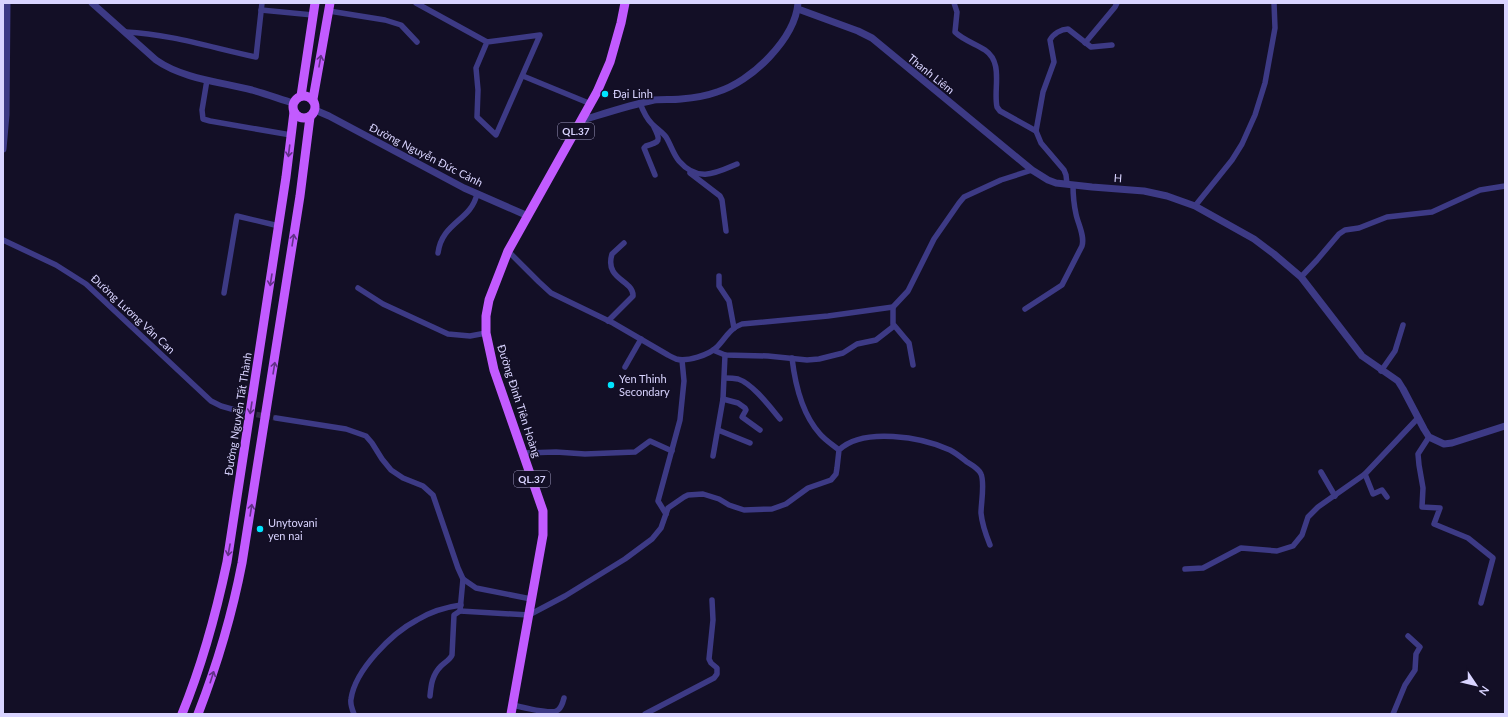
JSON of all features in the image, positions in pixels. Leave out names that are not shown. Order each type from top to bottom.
[{"type":"main road","points":[[312,113],[301,118],[294,107],[300,96],[315,3]]},
{"type":"main road","name":"Đường Đinh Tiên Hoàng","points":[[512,710],[544,523],[543,511],[494,370],[486,333],[486,316],[489,300],[508,251],[583,120],[610,62],[622,23],[625,3]]},
{"type":"main road","points":[[198,714],[233,608],[277,345],[312,113],[315,104],[313,100],[329,7]]},
{"type":"main road","points":[[300,96],[309,97],[313,100]]},
{"type":"main road","name":"Đường Nguyễn Tất Thành","points":[[182,714],[202,659],[212,625],[232,534],[279,226],[294,107]]},
{"type":"main road","points":[[261,343],[277,345]]},
{"type":"main road","points":[[232,534],[246,537]]},
{"type":"street","points":[[3,149],[5,143],[6,114],[5,60],[7,3]]},
{"type":"street","points":[[92,3],[161,64],[188,76],[254,91],[294,107]]},
{"type":"street","points":[[126,32],[163,36],[256,57],[262,3]]},
{"type":"street","points":[[416,3],[487,42],[540,35],[496,135],[477,118],[478,90],[476,68],[487,42]]},
{"type":"street","points":[[954,3],[957,12],[955,32],[985,50],[992,56],[997,70],[997,107],[1000,111],[1036,131]]},
{"type":"street","points":[[1085,43],[1117,3]]},
{"type":"street","points":[[1194,206],[1232,160],[1242,144],[1254,115],[1265,83],[1275,28],[1274,3]]},
{"type":"street","points":[[583,120],[640,103],[657,100],[682,99],[718,92],[734,85],[749,76],[768,59],[786,35],[798,6]]},
{"type":"street","name":"Thanh Liêm","points":[[798,6],[872,38],[1040,176]]},
{"type":"street","points":[[329,7],[401,26],[406,29],[417,42]]},
{"type":"street","points":[[262,10],[313,15]]},
{"type":"street","points":[[1025,309],[1062,285],[1082,246],[1083,240],[1076,216],[1070,185],[1064,170],[1041,143],[1036,131],[1044,92],[1054,62],[1050,44],[1052,37],[1062,30],[1068,29],[1093,48],[1112,45]]},
{"type":"street","points":[[523,76],[591,104]]},
{"type":"street","points":[[207,80],[202,119],[291,134]]},
{"type":"street","points":[[640,103],[648,119],[665,136],[679,161],[690,172],[720,196],[722,200],[726,231]]},
{"type":"street","name":"Đường Nguyễn Đức Cảnh","points":[[312,113],[328,116],[477,194],[528,216]]},
{"type":"street","points":[[653,125],[659,138],[658,141],[644,148],[655,175]]},
{"type":"street","points":[[688,169],[697,174],[709,175],[737,164]]},
{"type":"street","points":[[508,251],[551,293],[608,321],[668,355],[682,360],[705,355],[714,350],[734,328],[742,324],[828,316],[893,307],[908,292],[934,240],[959,202],[964,197],[1001,180],[1032,170]]},
{"type":"street","name":"H","points":[[1040,176],[1056,183],[1070,185],[1156,192],[1194,206],[1254,239],[1300,277],[1362,356],[1398,381],[1429,437]]},
{"type":"street","points":[[1300,277],[1317,260],[1338,234],[1345,230],[1360,228],[1387,217],[1432,212],[1480,190],[1505,186]]},
{"type":"street","points":[[438,253],[439,243],[443,235],[470,210],[476,200],[477,194]]},
{"type":"street","points":[[224,293],[237,216],[279,226]]},
{"type":"street","name":"Đường Lương Văn Can","points":[[3,240],[56,265],[86,284],[212,401],[221,406],[242,412]]},
{"type":"street","points":[[608,321],[630,301],[633,296],[630,287],[615,276],[611,263],[612,254],[624,243]]},
{"type":"street","points":[[719,276],[719,286],[729,301],[734,328]]},
{"type":"street","points":[[358,288],[383,304],[448,334],[470,336],[486,333]]},
{"type":"street","points":[[893,307],[894,326],[909,343],[913,365]]},
{"type":"street","points":[[1382,370],[1395,351],[1403,325]]},
{"type":"street","points":[[714,350],[725,355],[768,356],[807,360],[834,356],[843,353],[857,344],[876,340],[894,326]]},
{"type":"street","points":[[625,367],[641,339]]},
{"type":"street","points":[[713,456],[723,399],[725,355]]},
{"type":"street","points":[[792,358],[800,396],[811,421],[820,434],[839,450]]},
{"type":"street","points":[[666,514],[658,501],[658,495],[680,420],[684,381],[682,360]]},
{"type":"street","points":[[725,378],[738,379],[746,383],[780,419]]},
{"type":"street","points":[[723,399],[738,403],[745,408],[746,410],[742,417],[760,430]]},
{"type":"street","points":[[276,418],[326,425],[346,429],[364,435],[372,443],[391,470],[403,478],[427,489],[433,495],[463,579],[460,608],[454,615],[452,655],[432,678],[430,696]]},
{"type":"street","points":[[1186,569],[1202,568],[1241,548],[1277,551],[1293,546],[1302,535],[1308,516],[1318,507],[1365,474],[1418,418]]},
{"type":"street","points":[[1481,603],[1493,558],[1468,538],[1434,524],[1440,508],[1422,507],[1423,488],[1418,454],[1429,437],[1444,444],[1505,426]]},
{"type":"street","points":[[718,430],[750,443]]},
{"type":"street","points":[[839,450],[858,439],[887,436],[913,439],[951,450],[981,473],[982,522],[990,545]]},
{"type":"street","points":[[524,453],[556,452],[585,454],[635,452],[650,441],[672,451]]},
{"type":"street","points":[[354,714],[351,699],[360,674],[376,654],[402,630],[417,620],[449,607],[529,615],[565,596],[625,560],[657,534],[668,508],[688,495],[703,494],[744,510],[766,510],[782,506],[808,488],[832,480],[838,468],[839,450]]},
{"type":"street","points":[[1321,472],[1334,496]]},
{"type":"street","points":[[1365,474],[1373,494],[1382,490],[1387,497]]},
{"type":"street","points":[[463,579],[476,588],[531,599]]},
{"type":"street","points":[[645,714],[714,678],[717,674],[717,668],[709,659],[713,620],[712,600]]},
{"type":"street","points":[[1393,714],[1405,685],[1415,670],[1416,654],[1420,647],[1408,636]]},
{"type":"street","points":[[512,710],[531,709],[559,712],[564,698]]},
{"type":"tunnel","points":[[248,413],[276,418]]},
{"type":"place","name":"Đại Linh","points":[[605,94]]},
{"type":"place","name":"Yen Thinh Secondary","points":[[611,385]]},
{"type":"place","name":"Unytovani yen nai","points":[[260,529]]}]
